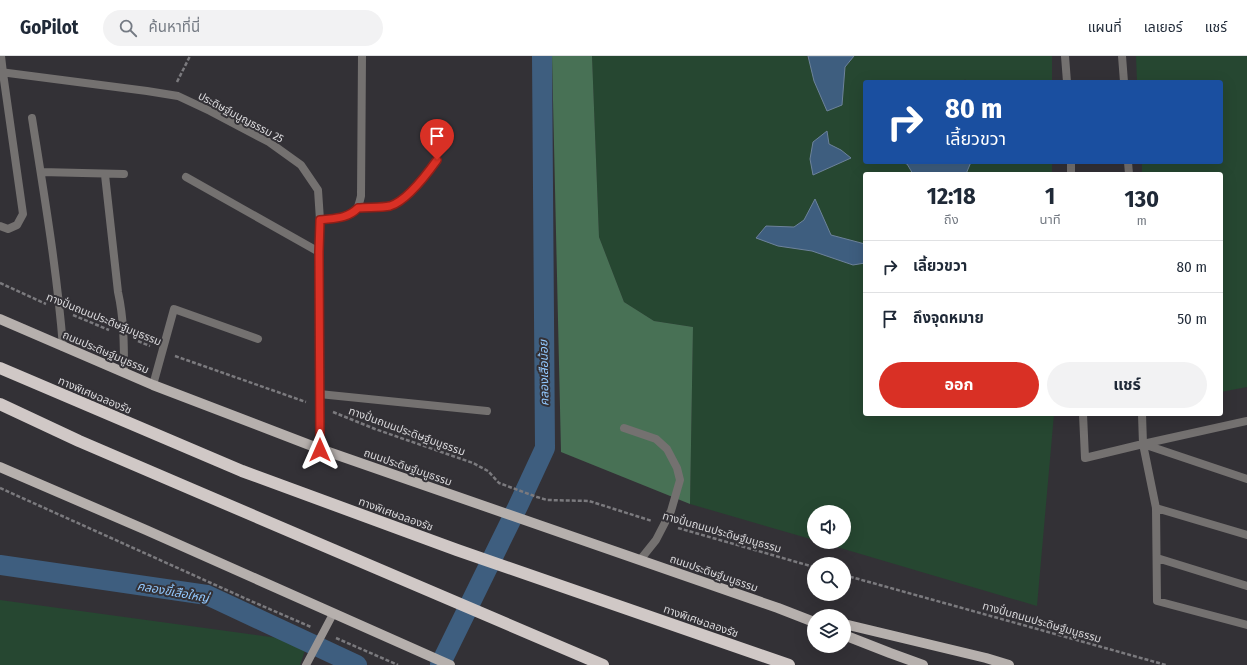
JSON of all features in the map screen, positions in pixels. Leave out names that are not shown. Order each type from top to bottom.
[{"type":"highway","name":"ทางพิเศษฉลองรัช","points":[[0,368],[242,471],[457,550],[790,665]]},
{"type":"highway","points":[[0,404],[80,441],[603,665]]},
{"type":"main road","name":"ถนนประดิษฐ์มนูธรรม","points":[[0,319],[154,385],[320,450],[538,524],[807,619]]},
{"type":"main road","points":[[0,467],[450,665]]},
{"type":"main road","points":[[778,608],[807,615]]},
{"type":"main road","points":[[851,626],[986,658],[1009,665]]},
{"type":"main road","points":[[851,638],[923,665]]},
{"type":"street","points":[[0,226],[8,229],[17,225],[23,214],[2,72],[1,56]]},
{"type":"street","points":[[320,220],[347,216],[358,208],[361,196],[362,56]]},
{"type":"street","points":[[1065,56],[1067,80]]},
{"type":"street","points":[[1122,56],[1124,80]]},
{"type":"street","name":"ประดิษฐ์มนูญธรรม 25","points":[[2,72],[178,96],[269,142],[301,165],[318,190],[320,220],[320,450]]},
{"type":"street","points":[[32,118],[60,310],[63,347]]},
{"type":"street","points":[[358,208],[390,206],[401,200],[411,191],[437,160]]},
{"type":"street","points":[[41,172],[105,175],[124,174]]},
{"type":"street","points":[[105,175],[118,292],[122,308],[124,372]]},
{"type":"street","points":[[186,176],[319,252]]},
{"type":"street","points":[[154,385],[174,309],[258,339]]},
{"type":"street","points":[[319,394],[487,411]]},
{"type":"street","points":[[1083,416],[1085,458],[1247,421]]},
{"type":"street","points":[[1142,416],[1143,444],[1156,508],[1157,601],[1247,625]]},
{"type":"street","points":[[624,428],[656,439],[668,449],[678,468],[680,480],[671,512],[656,540],[640,560]]},
{"type":"street","points":[[1143,444],[1247,478]]},
{"type":"street","points":[[1156,508],[1247,535]]},
{"type":"street","points":[[1157,558],[1247,586]]},
{"type":"street","points":[[306,665],[333,614]]},
{"type":"path","points":[[170,95],[190,56]]},
{"type":"path","name":"ทางปั่นถนนประดิษฐ์มนูธรรม","points":[[0,283],[60,310],[162,352],[319,406],[375,429],[473,463],[488,471],[499,483],[548,500],[589,500],[664,525],[807,564]]},
{"type":"path","points":[[0,488],[322,634],[398,665]]},
{"type":"path","name":"ทางปั่นถนนประดิษฐ์มนูธรรม","points":[[851,577],[1166,665]]},
{"type":"green space","points":[[552,56],[592,56],[599,237],[624,302],[654,321],[693,327],[690,504],[561,452]]},
{"type":"green space","points":[[592,56],[808,56],[807,58],[842,105],[845,67],[854,56],[1052,56],[1052,80],[863,80],[863,164],[907,164],[912,172],[863,172],[863,243],[831,235],[804,220],[794,227],[766,226],[756,237],[778,246],[812,251],[853,265],[863,263],[863,416],[1054,416],[1037,606],[844,549],[851,549],[851,505],[807,505],[807,538],[690,504],[693,327],[654,321],[624,302],[599,237]],"holes":[[[827,131],[829,144],[850,158],[813,175]]]},
{"type":"green space","points":[[1136,56],[1247,56],[1247,387],[1223,392],[1223,172],[1142,172],[1142,164],[1223,164],[1223,80],[1137,80]]},
{"type":"green space","points":[[970,164],[1052,164],[1052,172],[967,172]]},
{"type":"green space","points":[[0,600],[308,642],[300,665],[0,665]]},
{"type":"water","points":[[808,56],[854,56],[845,67],[842,105],[827,111],[814,81]]},
{"type":"water","points":[[827,131],[829,144],[841,150],[851,158],[813,175],[810,159],[813,142]]},
{"type":"water","points":[[907,164],[970,164],[967,172],[912,172]]},
{"type":"water","points":[[815,199],[831,235],[863,243],[863,263],[853,265],[812,251],[778,246],[756,238],[766,226],[794,227],[804,220]]},
{"type":"waterway","name":"คลองเสือน้อย","points":[[440,665],[545,448],[542,56]]},
{"type":"waterway","name":"คลองขี้เสือใหญ่","points":[[0,565],[207,595],[357,665]]},
{"type":"route","points":[[320,450],[320,220],[347,216],[358,208],[390,206],[401,200],[411,191],[437,160]]}]
